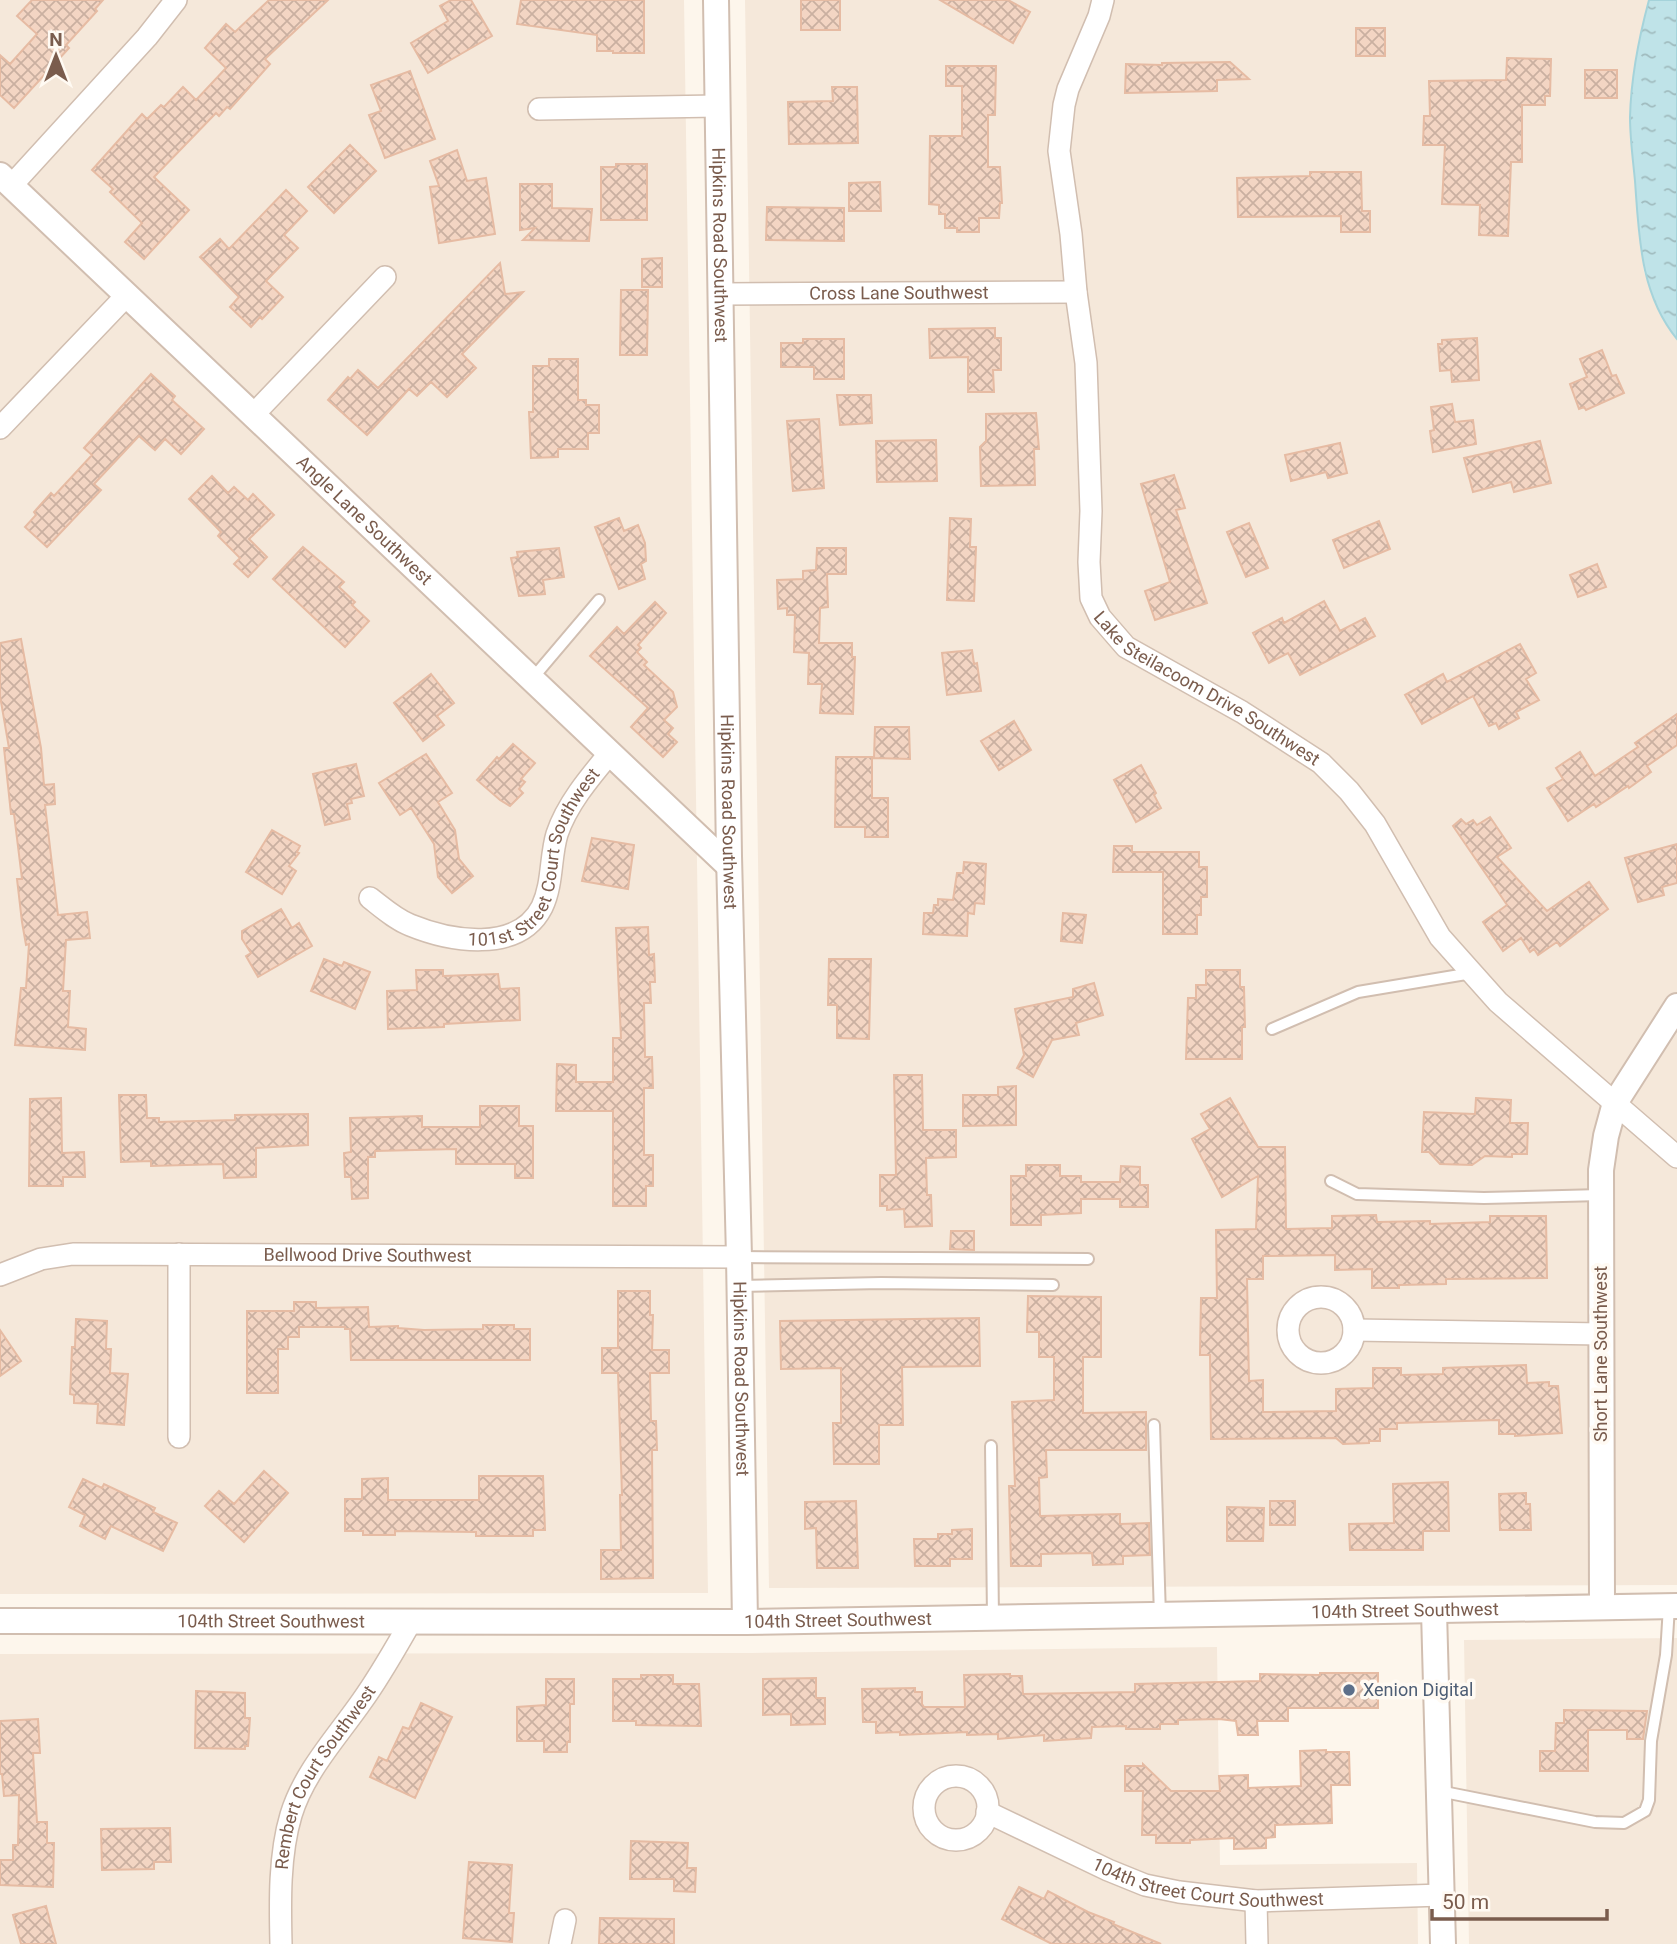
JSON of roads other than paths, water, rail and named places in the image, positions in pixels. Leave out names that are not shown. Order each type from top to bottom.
[{"type":"street","points":[[6,180],[147,37],[176,0]]},
{"type":"street","name":"Hipkins Road Southwest","points":[[716,0],[729,866],[745,1622]]},
{"type":"street","name":"Lake Steilacoom Drive Southwest","points":[[1103,0],[1099,16],[1068,89],[1059,151],[1086,363],[1091,511],[1089,574],[1091,598],[1100,617],[1126,647],[1242,712],[1321,763],[1349,791],[1375,824],[1440,937],[1498,1002],[1677,1157]]},
{"type":"street","points":[[538,109],[717,106]]},
{"type":"street","name":"Angle Lane Southwest","points":[[6,180],[729,866]]},
{"type":"street","points":[[253,415],[384,276]]},
{"type":"street","name":"Cross Lane Southwest","points":[[722,294],[1076,292]]},
{"type":"street","points":[[0,428],[127,295]]},
{"type":"street","name":"101st Street Court Southwest","points":[[370,898],[410,925],[438,934],[484,941],[512,934],[528,923],[541,909],[551,873],[557,834],[586,782],[610,753]]},
{"type":"street","name":"Short Lane Southwest","points":[[1602,1606],[1602,1158],[1615,1103],[1677,1006]]},
{"type":"street","name":"Bellwood Drive Southwest","points":[[0,1275],[41,1259],[73,1254],[739,1257]]},
{"type":"street","points":[[179,1254],[179,1437]]},
{"type":"street","points":[[1354,1330],[1601,1334]]},
{"type":"street","name":"104th Street Southwest","points":[[0,1621],[745,1622],[1673,1606]]},
{"type":"street","points":[[1434,1611],[1443,1944]]},
{"type":"street","name":"Rembert Court Southwest","points":[[281,1944],[283,1859],[291,1816],[303,1786],[339,1730],[368,1692],[410,1623]]},
{"type":"street","name":"104th Street Court Southwest","points":[[987,1812],[1145,1885],[1226,1899],[1256,1901],[1442,1895]]},
{"type":"street","points":[[1256,1901],[1257,1944]]},
{"type":"street","points":[[559,1944],[565,1920]]},
{"type":"lane","points":[[532,678],[599,600]]},
{"type":"lane","points":[[1272,1028],[1358,992],[1472,973]]},
{"type":"lane","points":[[1331,1181],[1357,1194],[1484,1198],[1601,1195]]},
{"type":"lane","points":[[739,1257],[1088,1259]]},
{"type":"lane","points":[[739,1286],[881,1283],[1053,1285]]},
{"type":"lane","points":[[1154,1425],[1160,1616]]},
{"type":"lane","points":[[991,1446],[993,1618]]},
{"type":"lane","points":[[1439,1791],[1595,1822],[1624,1824],[1645,1811],[1649,1800],[1651,1741],[1673,1606]]},
{"type":"water","points":[[1649,0],[1677,0],[1677,339],[1655,303],[1644,264],[1631,141],[1634,73]]},
{"type":"place","name":"Xenion Digital","points":[[1349,1690]]}]
